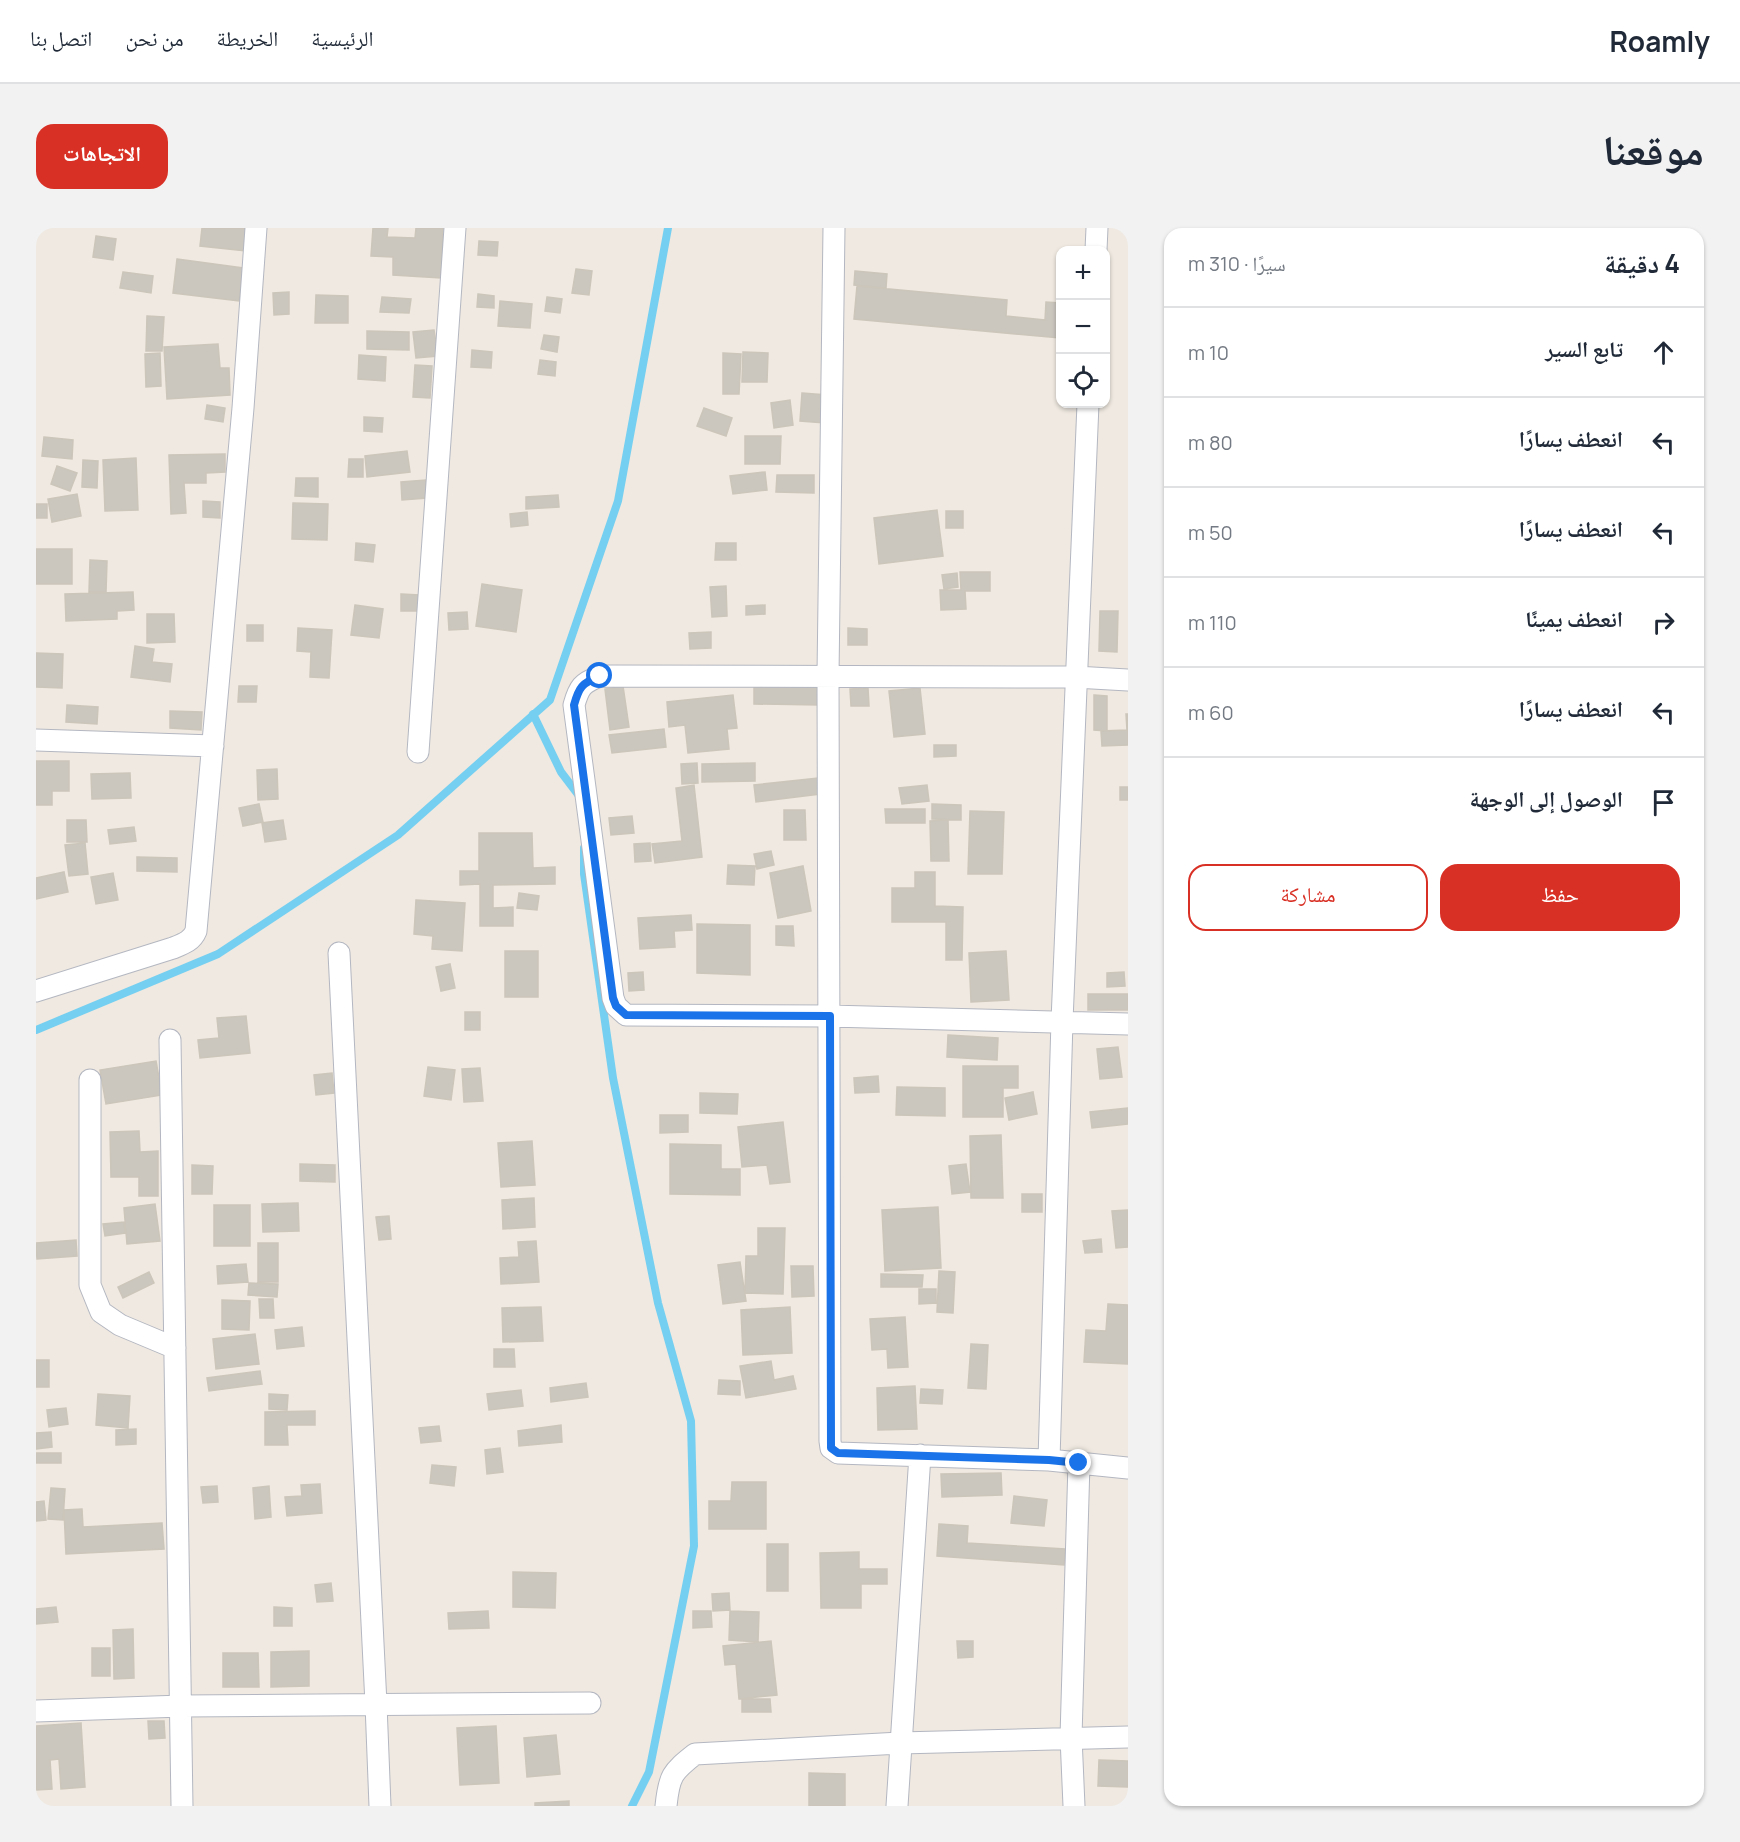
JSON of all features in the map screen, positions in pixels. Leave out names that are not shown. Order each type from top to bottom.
[{"type":"street","points":[[36,991],[173,948],[194,936],[196,931],[242,420],[256,228]]},
{"type":"street","points":[[418,752],[455,228]]},
{"type":"street","points":[[834,228],[828,675],[831,1448],[838,1453],[1049,1460],[1128,1468]]},
{"type":"street","points":[[1096,246],[1097,228]]},
{"type":"street","points":[[1049,1460],[1062,1021],[1088,408]]},
{"type":"street","points":[[1128,680],[1075,677],[828,675],[600,676],[588,681],[578,690],[574,705],[611,986],[616,1006],[626,1015],[830,1016],[1128,1024]]},
{"type":"street","points":[[36,740],[213,746]]},
{"type":"street","points":[[339,953],[380,1806]]},
{"type":"street","points":[[170,1040],[182,1806]]},
{"type":"street","points":[[90,1080],[90,1285],[101,1311],[120,1325],[175,1348]]},
{"type":"street","points":[[897,1806],[920,1455]]},
{"type":"street","points":[[1074,1806],[1071,1737],[1079,1463]]},
{"type":"street","points":[[36,1711],[182,1706],[590,1703]]},
{"type":"street","points":[[666,1806],[668,1786],[675,1770],[695,1754],[900,1743],[1128,1737]]},
{"type":"building","points":[[202,228],[249,228],[246,251],[200,246]]},
{"type":"building","points":[[373,228],[388,228],[387,237],[415,238],[416,228],[443,228],[441,278],[393,275],[393,257],[371,256]]},
{"type":"building","points":[[96,236],[116,239],[113,260],[93,257]]},
{"type":"building","points":[[479,241],[498,242],[497,256],[478,255]]},
{"type":"building","points":[[177,259],[243,268],[239,301],[173,293]]},
{"type":"building","points":[[576,269],[592,271],[589,295],[572,293]]},
{"type":"building","points":[[855,271],[887,274],[886,288],[854,285]]},
{"type":"building","points":[[123,272],[153,276],[151,293],[120,288]]},
{"type":"building","points":[[857,286],[1007,300],[1006,316],[1045,320],[1046,302],[1056,303],[1056,338],[854,319]]},
{"type":"building","points":[[289,292],[289,314],[274,315],[273,293]]},
{"type":"building","points":[[478,294],[494,296],[494,308],[477,307]]},
{"type":"building","points":[[316,295],[348,296],[348,323],[315,323]]},
{"type":"building","points":[[382,297],[411,299],[409,313],[380,312]]},
{"type":"building","points":[[547,297],[562,299],[560,313],[545,311]]},
{"type":"building","points":[[500,301],[532,304],[530,328],[498,326]]},
{"type":"building","points":[[147,316],[164,317],[162,351],[146,351]]},
{"type":"building","points":[[434,330],[438,356],[416,358],[413,332]]},
{"type":"building","points":[[367,331],[409,332],[409,350],[367,349]]},
{"type":"building","points":[[544,335],[559,337],[557,352],[541,349]]},
{"type":"building","points":[[218,344],[220,368],[229,368],[230,395],[167,399],[164,347]]},
{"type":"building","points":[[472,350],[492,352],[491,368],[471,367]]},
{"type":"building","points":[[743,352],[768,353],[767,382],[742,382]]},
{"type":"building","points":[[160,353],[161,386],[146,387],[145,354]]},
{"type":"building","points":[[723,353],[741,354],[739,394],[723,394]]},
{"type":"building","points":[[359,355],[386,357],[385,381],[358,379]]},
{"type":"building","points":[[540,360],[556,362],[555,376],[538,374]]},
{"type":"building","points":[[415,365],[432,366],[430,398],[413,397]]},
{"type":"building","points":[[802,393],[827,395],[825,423],[800,421]]},
{"type":"building","points":[[790,400],[793,425],[774,428],[771,403]]},
{"type":"building","points":[[207,405],[225,408],[223,422],[205,419]]},
{"type":"building","points":[[704,408],[732,418],[726,436],[697,426]]},
{"type":"building","points":[[364,417],[383,418],[382,432],[364,431]]},
{"type":"building","points":[[745,436],[781,436],[780,464],[745,464]]},
{"type":"building","points":[[44,437],[73,440],[72,459],[42,456]]},
{"type":"building","points":[[407,451],[410,472],[367,477],[365,456]]},
{"type":"building","points":[[225,454],[225,472],[206,473],[206,483],[184,483],[186,513],[171,514],[169,455]]},
{"type":"building","points":[[136,458],[138,510],[105,511],[103,460]]},
{"type":"building","points":[[349,459],[363,459],[363,477],[348,477]]},
{"type":"building","points":[[83,460],[98,461],[97,488],[82,487]]},
{"type":"building","points":[[57,466],[77,473],[70,491],[51,484]]},
{"type":"building","points":[[765,472],[767,490],[733,494],[730,476]]},
{"type":"building","points":[[777,475],[814,475],[814,493],[776,492]]},
{"type":"building","points":[[296,478],[318,478],[318,497],[295,496]]},
{"type":"building","points":[[426,480],[427,498],[402,500],[401,482]]},
{"type":"building","points":[[77,494],[81,516],[52,522],[48,499]]},
{"type":"building","points":[[558,495],[559,507],[526,509],[526,497]]},
{"type":"building","points":[[203,501],[220,502],[220,518],[203,517]]},
{"type":"building","points":[[293,503],[328,504],[327,540],[292,539]]},
{"type":"building","points":[[36,504],[47,504],[47,518],[36,518]]},
{"type":"building","points":[[937,510],[943,556],[879,564],[874,518]]},
{"type":"building","points":[[946,511],[963,511],[963,528],[946,528]]},
{"type":"building","points":[[527,512],[528,525],[511,527],[510,514]]},
{"type":"building","points":[[356,543],[375,545],[373,562],[355,560]]},
{"type":"building","points":[[716,543],[736,543],[736,560],[715,560]]},
{"type":"building","points":[[36,549],[72,549],[72,584],[36,584]]},
{"type":"building","points":[[90,560],[107,561],[106,592],[89,592]]},
{"type":"building","points":[[960,572],[990,572],[990,591],[965,591],[966,609],[941,610],[940,590],[961,590]]},
{"type":"building","points":[[957,573],[958,587],[944,589],[942,575]]},
{"type":"building","points":[[482,584],[522,590],[516,632],[476,626]]},
{"type":"building","points":[[726,586],[727,616],[712,617],[710,587]]},
{"type":"building","points":[[133,592],[134,610],[117,611],[117,619],[66,621],[65,594]]},
{"type":"building","points":[[401,594],[419,595],[418,611],[401,611]]},
{"type":"building","points":[[355,605],[383,609],[379,638],[351,635]]},
{"type":"building","points":[[765,605],[765,614],[746,615],[746,606]]},
{"type":"building","points":[[1100,611],[1118,611],[1117,652],[1099,651]]},
{"type":"building","points":[[467,612],[468,629],[449,630],[448,613]]},
{"type":"building","points":[[147,614],[174,614],[175,642],[147,643]]},
{"type":"building","points":[[247,625],[263,625],[263,641],[247,641]]},
{"type":"building","points":[[298,628],[332,630],[329,678],[310,677],[311,652],[297,651]]},
{"type":"building","points":[[848,628],[867,629],[867,645],[848,645]]},
{"type":"building","points":[[711,632],[711,648],[690,649],[689,633]]},
{"type":"building","points":[[135,646],[154,649],[152,662],[172,664],[170,682],[131,677]]},
{"type":"building","points":[[36,653],[63,654],[62,688],[36,687]]},
{"type":"building","points":[[754,685],[820,686],[820,705],[754,704]]},
{"type":"building","points":[[239,686],[257,686],[256,702],[238,702]]},
{"type":"building","points":[[623,686],[629,727],[610,730],[605,689]]},
{"type":"building","points":[[868,688],[869,706],[851,706],[850,689]]},
{"type":"building","points":[[920,688],[925,734],[894,737],[889,691]]},
{"type":"building","points":[[733,695],[737,728],[727,729],[729,749],[688,753],[685,725],[669,727],[667,702]]},
{"type":"building","points":[[1094,695],[1107,696],[1107,731],[1094,730]]},
{"type":"building","points":[[67,705],[98,707],[97,724],[66,722]]},
{"type":"building","points":[[170,711],[202,712],[201,730],[170,728]]},
{"type":"building","points":[[1126,714],[1128,714],[1128,745],[1102,746],[1101,731],[1127,730]]},
{"type":"building","points":[[664,729],[666,747],[612,753],[609,735]]},
{"type":"building","points":[[934,745],[956,745],[956,756],[934,757]]},
{"type":"building","points":[[36,761],[69,761],[69,791],[52,791],[52,805],[36,805]]},
{"type":"building","points":[[697,763],[698,783],[682,784],[681,764]]},
{"type":"building","points":[[755,763],[755,781],[702,782],[702,764]]},
{"type":"building","points":[[277,769],[278,799],[258,800],[257,770]]},
{"type":"building","points":[[130,773],[131,798],[92,799],[91,774]]},
{"type":"building","points":[[818,778],[820,794],[756,802],[754,785]]},
{"type":"building","points":[[694,785],[702,857],[655,863],[652,844],[682,841],[676,788]]},
{"type":"building","points":[[927,785],[929,801],[902,804],[899,788]]},
{"type":"building","points":[[1120,787],[1128,787],[1128,800],[1120,800]]},
{"type":"building","points":[[259,804],[263,822],[243,826],[239,808]]},
{"type":"building","points":[[932,804],[961,805],[961,820],[932,819]]},
{"type":"building","points":[[885,809],[925,809],[925,823],[886,823]]},
{"type":"building","points":[[784,810],[805,810],[806,840],[784,840]]},
{"type":"building","points":[[970,811],[1004,812],[1002,874],[968,874]]},
{"type":"building","points":[[632,816],[634,833],[611,835],[609,818]]},
{"type":"building","points":[[67,820],[86,820],[87,842],[67,842]]},
{"type":"building","points":[[283,820],[286,839],[265,842],[262,823]]},
{"type":"building","points":[[948,820],[949,861],[931,861],[930,821]]},
{"type":"building","points":[[134,827],[136,841],[110,844],[108,830]]},
{"type":"building","points":[[479,833],[532,833],[533,868],[555,867],[555,884],[493,885],[493,908],[513,907],[513,926],[480,926],[480,884],[460,885],[460,871],[479,871]]},
{"type":"building","points":[[85,843],[88,874],[69,876],[65,845]]},
{"type":"building","points":[[650,843],[651,861],[635,862],[634,844]]},
{"type":"building","points":[[771,851],[774,865],[757,869],[754,854]]},
{"type":"building","points":[[137,857],[177,858],[177,872],[137,871]]},
{"type":"building","points":[[728,865],[755,866],[754,885],[727,884]]},
{"type":"building","points":[[803,866],[811,911],[778,918],[770,873]]},
{"type":"building","points":[[64,872],[68,892],[36,899],[36,878]]},
{"type":"building","points":[[915,872],[935,872],[935,906],[963,907],[962,960],[946,960],[946,922],[892,922],[892,888],[915,888]]},
{"type":"building","points":[[113,873],[118,900],[96,904],[91,877]]},
{"type":"building","points":[[519,893],[539,896],[537,910],[517,908]]},
{"type":"building","points":[[416,900],[465,903],[462,951],[432,949],[433,936],[414,934]]},
{"type":"building","points":[[691,915],[692,930],[674,931],[675,947],[640,949],[638,918]]},
{"type":"building","points":[[697,924],[750,925],[750,975],[697,973]]},
{"type":"building","points":[[776,926],[793,926],[794,946],[776,945]]},
{"type":"building","points":[[505,951],[538,951],[538,997],[505,997]]},
{"type":"building","points":[[1006,951],[1009,1000],[971,1002],[969,953]]},
{"type":"building","points":[[450,964],[455,988],[441,991],[436,967]]},
{"type":"building","points":[[643,972],[644,990],[629,991],[628,973]]},
{"type":"building","points":[[1124,972],[1125,986],[1107,987],[1107,973]]},
{"type":"building","points":[[1088,994],[1128,994],[1128,1010],[1088,1010]]},
{"type":"building","points":[[465,1012],[480,1012],[480,1030],[465,1030]]},
{"type":"building","points":[[246,1016],[250,1053],[200,1058],[198,1040],[219,1038],[217,1018]]},
{"type":"building","points":[[948,1035],[998,1038],[997,1060],[947,1057]]},
{"type":"building","points":[[1118,1047],[1122,1077],[1100,1079],[1097,1049]]},
{"type":"building","points":[[156,1061],[162,1095],[106,1104],[100,1070]]},
{"type":"building","points":[[963,1066],[1018,1066],[1018,1088],[1003,1088],[1003,1117],[963,1117]]},
{"type":"building","points":[[428,1067],[455,1070],[451,1100],[424,1096]]},
{"type":"building","points":[[480,1068],[483,1101],[464,1102],[462,1069]]},
{"type":"building","points":[[332,1073],[334,1093],[316,1095],[314,1075]]},
{"type":"building","points":[[878,1076],[879,1092],[855,1093],[854,1078]]},
{"type":"building","points":[[897,1087],[945,1088],[945,1116],[896,1115]]},
{"type":"building","points":[[1033,1092],[1037,1114],[1009,1120],[1005,1098]]},
{"type":"building","points":[[700,1093],[738,1094],[737,1114],[700,1113]]},
{"type":"building","points":[[1128,1108],[1128,1124],[1092,1128],[1090,1112]]},
{"type":"building","points":[[660,1115],[688,1115],[688,1132],[660,1133]]},
{"type":"building","points":[[783,1122],[790,1182],[770,1184],[767,1165],[742,1167],[738,1127]]},
{"type":"building","points":[[139,1131],[140,1152],[158,1151],[158,1196],[139,1196],[139,1177],[111,1177],[110,1132]]},
{"type":"building","points":[[1001,1135],[1003,1198],[971,1198],[970,1136]]},
{"type":"building","points":[[532,1141],[535,1185],[501,1187],[498,1143]]},
{"type":"building","points":[[670,1144],[721,1145],[721,1169],[740,1169],[740,1195],[670,1194]]},
{"type":"building","points":[[300,1164],[335,1165],[335,1182],[300,1181]]},
{"type":"building","points":[[966,1164],[970,1192],[952,1194],[949,1166]]},
{"type":"building","points":[[192,1165],[213,1166],[212,1194],[192,1194]]},
{"type":"building","points":[[1022,1194],[1042,1194],[1042,1212],[1022,1212]]},
{"type":"building","points":[[534,1198],[535,1227],[503,1229],[502,1200]]},
{"type":"building","points":[[298,1203],[299,1231],[263,1232],[262,1204]]},
{"type":"building","points":[[155,1204],[160,1241],[127,1244],[124,1208]]},
{"type":"building","points":[[214,1205],[250,1205],[250,1246],[214,1246]]},
{"type":"building","points":[[938,1207],[941,1268],[885,1271],[882,1210]]},
{"type":"building","points":[[1128,1210],[1128,1247],[1116,1248],[1112,1211]]},
{"type":"building","points":[[389,1216],[391,1239],[379,1240],[376,1217]]},
{"type":"building","points":[[124,1222],[125,1233],[105,1236],[103,1224]]},
{"type":"building","points":[[758,1228],[785,1228],[783,1294],[745,1293],[746,1256],[758,1256]]},
{"type":"building","points":[[1101,1239],[1102,1252],[1085,1253],[1083,1241]]},
{"type":"building","points":[[76,1240],[77,1256],[37,1259],[36,1243]]},
{"type":"building","points":[[536,1241],[539,1282],[501,1284],[500,1258],[519,1257],[518,1242]]},
{"type":"building","points":[[258,1243],[278,1243],[278,1282],[258,1282]]},
{"type":"building","points":[[740,1262],[746,1301],[723,1304],[718,1265]]},
{"type":"building","points":[[246,1264],[248,1282],[218,1284],[217,1266]]},
{"type":"building","points":[[791,1266],[813,1266],[814,1296],[792,1297]]},
{"type":"building","points":[[939,1271],[955,1272],[953,1313],[937,1312]]},
{"type":"building","points":[[149,1272],[154,1283],[123,1298],[118,1287]]},
{"type":"building","points":[[881,1274],[923,1275],[922,1287],[881,1287]]},
{"type":"building","points":[[249,1283],[278,1284],[277,1297],[248,1295]]},
{"type":"building","points":[[919,1289],[936,1289],[936,1303],[919,1304]]},
{"type":"building","points":[[259,1299],[273,1299],[274,1318],[260,1318]]},
{"type":"building","points":[[222,1300],[250,1301],[249,1330],[222,1329]]},
{"type":"building","points":[[1108,1304],[1128,1305],[1128,1364],[1084,1362],[1086,1330],[1106,1331]]},
{"type":"building","points":[[541,1307],[543,1341],[503,1342],[502,1308]]},
{"type":"building","points":[[790,1307],[792,1353],[743,1355],[741,1310]]},
{"type":"building","points":[[905,1317],[908,1367],[888,1368],[887,1349],[872,1350],[870,1319]]},
{"type":"building","points":[[302,1327],[304,1346],[277,1349],[275,1330]]},
{"type":"building","points":[[255,1334],[259,1364],[216,1369],[213,1339]]},
{"type":"building","points":[[971,1344],[988,1345],[986,1389],[968,1388]]},
{"type":"building","points":[[494,1349],[514,1349],[515,1367],[494,1367]]},
{"type":"building","points":[[36,1360],[49,1360],[49,1387],[36,1387]]},
{"type":"building","points":[[771,1361],[774,1380],[793,1376],[796,1389],[746,1398],[740,1366]]},
{"type":"building","points":[[260,1371],[262,1384],[209,1391],[207,1378]]},
{"type":"building","points":[[719,1380],[740,1381],[740,1395],[718,1394]]},
{"type":"building","points":[[586,1383],[588,1397],[551,1402],[550,1388]]},
{"type":"building","points":[[915,1386],[917,1429],[878,1430],[877,1388]]},
{"type":"building","points":[[921,1389],[943,1390],[942,1404],[920,1403]]},
{"type":"building","points":[[521,1390],[523,1406],[489,1410],[487,1394]]},
{"type":"building","points":[[98,1394],[130,1396],[128,1428],[96,1425]]},
{"type":"building","points":[[269,1394],[288,1395],[287,1410],[269,1409]]},
{"type":"building","points":[[66,1408],[68,1424],[49,1427],[47,1410]]},
{"type":"building","points":[[315,1411],[315,1425],[287,1425],[288,1445],[265,1445],[265,1412]]},
{"type":"building","points":[[561,1425],[562,1442],[519,1446],[518,1431]]},
{"type":"building","points":[[439,1426],[441,1441],[421,1443],[419,1428]]},
{"type":"building","points":[[136,1429],[136,1444],[116,1445],[116,1430]]},
{"type":"building","points":[[51,1432],[52,1447],[36,1449],[36,1433]]},
{"type":"building","points":[[500,1448],[503,1472],[487,1474],[485,1450]]},
{"type":"building","points":[[36,1453],[61,1453],[61,1463],[36,1463]]},
{"type":"building","points":[[432,1465],[456,1467],[454,1486],[430,1483]]},
{"type":"building","points":[[1001,1473],[1002,1495],[942,1497],[941,1474]]},
{"type":"building","points":[[732,1482],[766,1482],[766,1529],[709,1529],[709,1501],[731,1501]]},
{"type":"building","points":[[320,1484],[322,1513],[287,1516],[285,1497],[302,1496],[301,1485]]},
{"type":"building","points":[[217,1486],[218,1502],[203,1503],[201,1487]]},
{"type":"building","points":[[269,1486],[271,1517],[255,1519],[253,1488]]},
{"type":"building","points":[[51,1488],[65,1489],[63,1520],[48,1519]]},
{"type":"building","points":[[1014,1496],[1047,1500],[1044,1526],[1011,1523]]},
{"type":"building","points":[[44,1501],[46,1520],[36,1521],[36,1502]]},
{"type":"building","points":[[82,1509],[83,1527],[162,1523],[164,1549],[66,1554],[64,1510]]},
{"type":"building","points":[[939,1524],[968,1526],[967,1543],[1065,1549],[1064,1565],[937,1556]]},
{"type":"building","points":[[767,1544],[788,1544],[788,1591],[767,1591]]},
{"type":"building","points":[[859,1552],[859,1569],[887,1569],[887,1584],[861,1584],[861,1608],[821,1608],[820,1553]]},
{"type":"building","points":[[513,1572],[556,1573],[555,1608],[513,1607]]},
{"type":"building","points":[[331,1583],[333,1601],[317,1602],[315,1585]]},
{"type":"building","points":[[729,1593],[730,1610],[713,1611],[712,1594]]},
{"type":"building","points":[[56,1607],[58,1622],[36,1624],[36,1609]]},
{"type":"building","points":[[274,1607],[292,1608],[292,1626],[274,1626]]},
{"type":"building","points":[[488,1611],[489,1628],[449,1629],[448,1613]]},
{"type":"building","points":[[693,1611],[711,1611],[712,1627],[693,1628]]},
{"type":"building","points":[[730,1611],[759,1612],[758,1642],[729,1640]]},
{"type":"building","points":[[133,1629],[134,1678],[114,1679],[113,1630]]},
{"type":"building","points":[[771,1641],[777,1695],[739,1699],[736,1664],[725,1665],[723,1646]]},
{"type":"building","points":[[957,1641],[973,1641],[973,1657],[958,1658]]},
{"type":"building","points":[[92,1648],[110,1648],[110,1676],[92,1676]]},
{"type":"building","points":[[309,1651],[309,1686],[271,1687],[271,1652]]},
{"type":"building","points":[[223,1653],[258,1653],[259,1687],[223,1687]]},
{"type":"building","points":[[742,1699],[770,1699],[771,1712],[742,1712]]},
{"type":"building","points":[[148,1721],[164,1721],[165,1738],[149,1739]]},
{"type":"building","points":[[81,1723],[85,1787],[61,1789],[59,1759],[50,1760],[52,1789],[36,1790],[36,1726]]},
{"type":"building","points":[[496,1726],[499,1783],[460,1785],[457,1728]]},
{"type":"building","points":[[556,1735],[560,1774],[527,1777],[524,1738]]},
{"type":"building","points":[[1099,1760],[1128,1761],[1128,1787],[1098,1786]]},
{"type":"building","points":[[809,1773],[845,1774],[845,1806],[809,1806]]},
{"type":"building","points":[[569,1801],[569,1806],[535,1806],[535,1803]]},
{"type":"waterway","points":[[36,1030],[218,954],[398,835],[550,700],[618,501],[668,228]]},
{"type":"waterway","points":[[533,714],[561,772],[580,797]]},
{"type":"waterway","points":[[584,848],[584,874],[613,1078],[658,1303],[691,1421],[694,1546],[649,1772],[632,1806]]},
{"type":"route","points":[[600,676],[588,681],[578,690],[574,705],[613,998],[616,1006],[626,1015],[830,1016],[831,1448],[838,1453],[1079,1463]]}]
